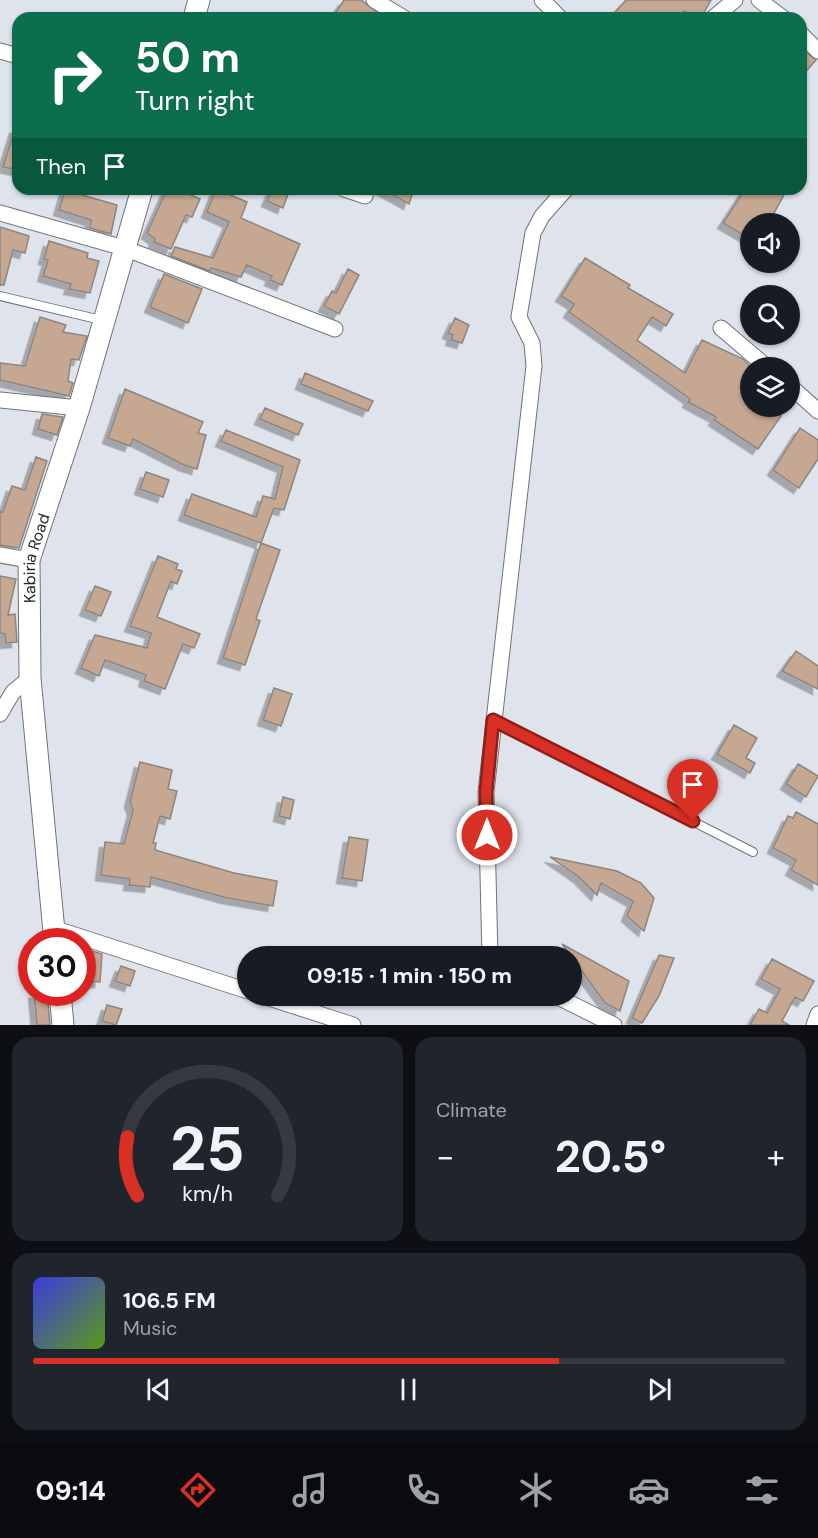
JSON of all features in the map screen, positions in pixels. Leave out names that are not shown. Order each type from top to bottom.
[{"type":"main road","name":"Kabiria Road","points":[[53,928],[30,678],[28,560],[79,408],[140,195]]},
{"type":"main road","points":[[61,1006],[63,1025]]},
{"type":"street","points":[[374,0],[394,12]]},
{"type":"street","points":[[542,0],[554,12]]},
{"type":"street","points":[[720,12],[735,0]]},
{"type":"street","points":[[759,0],[775,12]]},
{"type":"street","points":[[807,40],[818,51]]},
{"type":"street","points":[[490,946],[486,792],[534,366],[532,343],[519,317],[533,233],[542,216],[561,195]]},
{"type":"street","points":[[0,213],[124,248],[335,329]]},
{"type":"street","points":[[721,328],[755,357]]},
{"type":"street","points":[[800,395],[818,411]]},
{"type":"street","points":[[0,400],[79,408]]},
{"type":"street","points":[[0,555],[28,560]]},
{"type":"street","points":[[0,714],[13,692],[30,678]]},
{"type":"street","points":[[96,947],[237,988]]},
{"type":"street","points":[[294,1006],[352,1025]]},
{"type":"street","points":[[576,1006],[614,1025]]},
{"type":"street","points":[[814,1025],[818,1014]]},
{"type":"lane","points":[[0,296],[103,320]]},
{"type":"lane","points":[[493,720],[753,852]]},
{"type":"building","points":[[344,0],[361,0],[377,12],[336,12]]},
{"type":"building","points":[[626,0],[711,0],[704,12],[615,12]]},
{"type":"building","points":[[807,53],[816,60],[807,70]]},
{"type":"building","points":[[12,138],[12,169],[3,167]]},
{"type":"building","points":[[64,195],[82,195],[117,205],[111,234],[90,228],[91,220],[59,210]]},
{"type":"building","points":[[164,195],[191,195],[200,199],[192,217],[186,215],[171,249],[154,242],[155,239],[147,233]]},
{"type":"building","points":[[214,195],[230,195],[247,202],[241,218],[300,244],[282,285],[270,280],[272,276],[247,265],[241,277],[211,268],[210,271],[171,256],[175,247],[213,258],[229,222],[207,212]]},
{"type":"building","points":[[270,195],[288,195],[283,208],[267,201]]},
{"type":"building","points":[[393,195],[412,195],[409,204]]},
{"type":"building","points":[[741,195],[784,195],[774,213],[740,213],[740,233],[723,223]]},
{"type":"building","points":[[0,227],[29,236],[25,253],[13,250],[4,285],[0,285]]},
{"type":"building","points":[[49,241],[88,253],[87,258],[99,261],[90,293],[69,289],[71,284],[43,276],[48,260],[44,259]]},
{"type":"building","points":[[585,258],[630,285],[628,288],[673,314],[666,326],[652,317],[637,340],[685,373],[702,340],[740,358],[740,417],[780,417],[758,449],[714,420],[716,417],[688,402],[690,399],[569,312],[574,304],[561,296]]},
{"type":"building","points":[[348,269],[359,275],[339,314],[324,306],[332,291],[336,293]]},
{"type":"building","points":[[164,274],[202,289],[188,323],[150,307]]},
{"type":"building","points":[[40,317],[66,325],[63,332],[87,336],[79,360],[71,359],[68,381],[73,383],[69,396],[0,380],[0,363],[25,366]]},
{"type":"building","points":[[455,318],[469,325],[462,343],[451,340],[453,335],[448,333]]},
{"type":"building","points":[[305,373],[373,401],[368,411],[301,384]]},
{"type":"building","points":[[125,389],[203,422],[198,433],[206,435],[197,469],[184,465],[133,439],[130,446],[108,438]]},
{"type":"building","points":[[265,408],[303,424],[298,435],[260,419]]},
{"type":"building","points":[[42,414],[63,417],[57,435],[38,429]]},
{"type":"building","points":[[800,428],[818,440],[818,459],[799,488],[773,470]]},
{"type":"building","points":[[226,430],[300,460],[284,510],[274,508],[261,543],[184,515],[192,494],[256,517],[263,496],[275,499],[283,467],[221,441]]},
{"type":"building","points":[[36,457],[47,461],[19,548],[0,545],[0,511],[3,512],[12,486],[25,490]]},
{"type":"building","points":[[146,472],[169,480],[163,497],[140,489]]},
{"type":"building","points":[[261,543],[280,550],[256,619],[260,621],[245,665],[223,658]]},
{"type":"building","points":[[158,556],[178,564],[176,569],[182,571],[177,584],[171,581],[157,617],[200,634],[194,648],[183,644],[165,689],[144,681],[146,675],[105,660],[99,676],[81,668],[95,635],[147,648],[151,633],[130,626]]},
{"type":"building","points":[[0,576],[16,579],[8,615],[15,614],[17,642],[6,643],[5,634],[0,633]]},
{"type":"building","points":[[95,586],[111,592],[101,616],[85,610]]},
{"type":"building","points":[[796,651],[818,666],[818,689],[782,671]]},
{"type":"building","points":[[274,688],[292,694],[281,726],[263,720]]},
{"type":"building","points":[[734,725],[757,738],[746,758],[755,763],[750,773],[717,754]]},
{"type":"building","points":[[140,762],[172,770],[168,789],[177,791],[170,819],[160,816],[153,843],[156,843],[155,850],[234,873],[277,881],[273,906],[227,898],[151,877],[150,887],[129,885],[130,879],[101,875],[105,842],[124,844],[133,810],[130,802]]},
{"type":"building","points":[[798,764],[818,776],[806,797],[786,784]]},
{"type":"building","points":[[283,797],[294,800],[290,819],[279,816]]},
{"type":"building","points":[[796,812],[818,824],[818,885],[791,870],[796,860],[773,848],[788,816],[793,818]]},
{"type":"building","points":[[349,837],[368,840],[362,881],[342,878]]},
{"type":"building","points":[[550,857],[617,871],[641,883],[654,898],[644,931],[627,916],[633,901],[601,883],[597,895],[579,877]]},
{"type":"building","points":[[96,952],[102,954],[100,982],[96,982]]},
{"type":"building","points":[[582,955],[629,981],[620,1011],[605,1003],[582,971]]},
{"type":"building","points":[[659,955],[674,958],[659,996],[642,1023],[632,1018]]},
{"type":"building","points":[[772,959],[814,981],[803,1001],[795,997],[782,1021],[789,1025],[750,1025],[759,1009],[767,1013],[780,989],[761,979]]},
{"type":"building","points":[[121,966],[135,971],[130,986],[115,981]]},
{"type":"building","points":[[107,1005],[122,1009],[116,1025],[102,1021]]},
{"type":"building","points":[[35,1006],[48,1006],[50,1025],[37,1025]]},
{"type":"route","points":[[487,835],[486,792],[493,720],[693,821]]}]
